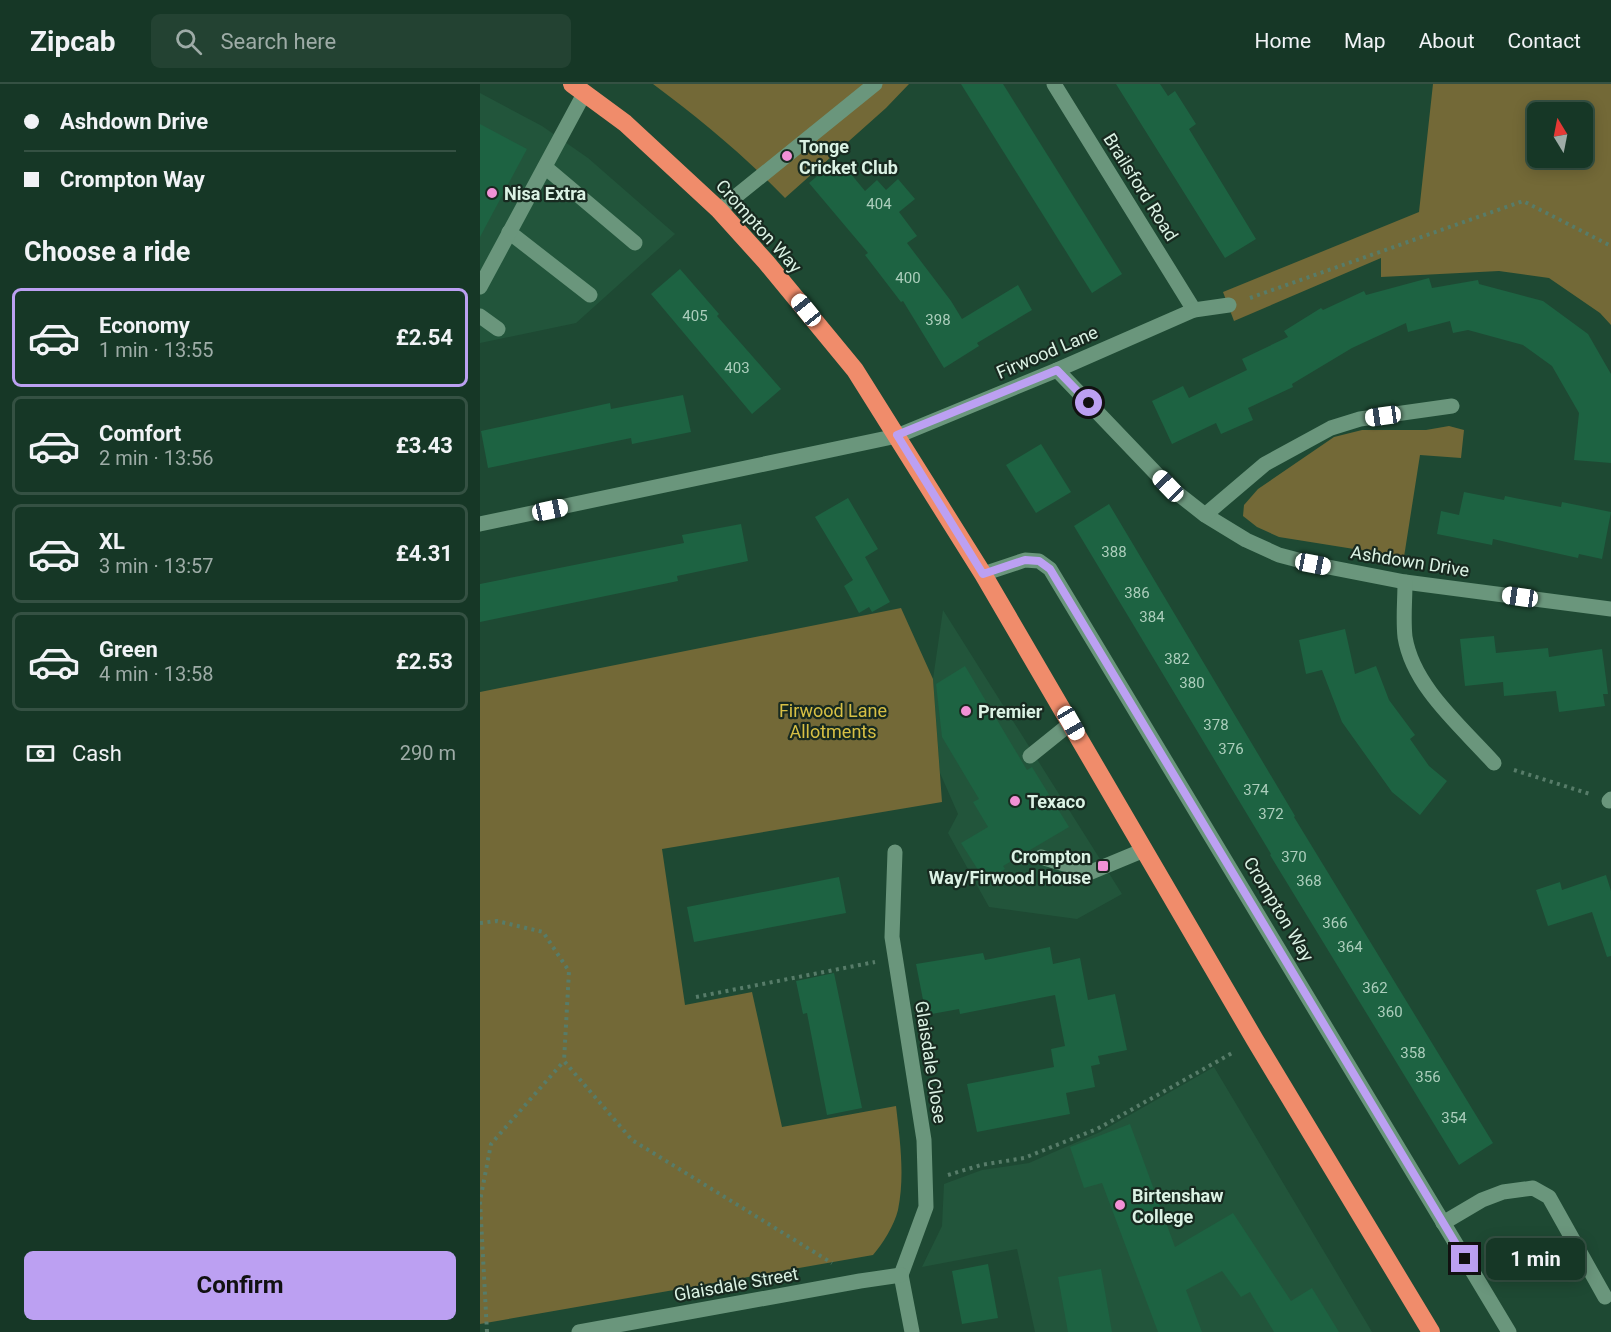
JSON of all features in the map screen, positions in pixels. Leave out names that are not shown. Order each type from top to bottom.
[{"type":"highway","name":"Crompton Way","points":[[579,88],[625,123],[719,210],[766,262],[855,370],[983,574],[1255,1040],[1431,1332]]},
{"type":"street","points":[[719,210],[875,84]]},
{"type":"street","name":"Brailsford Road","points":[[1054,84],[1194,310]]},
{"type":"street","points":[[480,287],[545,167],[579,88]]},
{"type":"street","points":[[545,167],[635,243]]},
{"type":"street","points":[[509,232],[590,295]]},
{"type":"street","name":"Firwood Lane","points":[[480,524],[897,435],[1057,370],[1194,310],[1229,305]]},
{"type":"street","points":[[480,316],[498,329]]},
{"type":"street","name":"Ashdown Drive","points":[[1057,370],[1168,486],[1205,515],[1246,540],[1279,555],[1405,582],[1611,609]]},
{"type":"street","points":[[1205,515],[1265,464],[1331,428],[1360,419],[1452,406]]},
{"type":"street","name":"Crompton Way","points":[[983,574],[1025,560],[1039,561],[1050,569],[1509,1332]]},
{"type":"street","points":[[1405,582],[1405,636],[1412,663],[1426,688],[1494,763]]},
{"type":"street","points":[[1030,756],[1071,723]]},
{"type":"street","points":[[1041,857],[1091,872],[1144,850]]},
{"type":"street","name":"Glaisdale Close","points":[[895,852],[892,937],[919,1097],[924,1140],[926,1207],[901,1275]]},
{"type":"street","points":[[1443,1223],[1482,1200],[1503,1192],[1533,1188],[1549,1197],[1605,1298]]},
{"type":"street","points":[[901,1275],[912,1332]]},
{"type":"street","name":"Glaisdale Street","points":[[579,1332],[901,1275]]},
{"type":"path","points":[[1229,305],[1523,201],[1611,246]]},
{"type":"path","points":[[1494,763],[1610,800]]},
{"type":"path","points":[[480,923],[497,921],[543,932],[569,971],[564,1061],[491,1144],[480,1201],[487,1332]]},
{"type":"path","points":[[696,997],[894,958]]},
{"type":"path","points":[[925,1183],[981,1165],[1024,1158],[1097,1129],[1255,1040]]},
{"type":"path","points":[[564,1061],[632,1140],[860,1281]]},
{"type":"shaded area","points":[[480,93],[542,126],[588,158],[675,234],[576,323],[480,343]]},
{"type":"shaded area","points":[[943,610],[1122,894],[1077,919],[989,907],[948,833],[958,814],[940,773],[933,679]]},
{"type":"shaded area","name":"Birtenshaw College","points":[[1214,1067],[1372,1332],[1035,1332],[1017,1249],[922,1267],[942,1226],[944,1184],[982,1170],[1029,1163],[1100,1132]]},
{"type":"green space","name":"Tonge Cricket Club","points":[[653,84],[909,84],[886,108],[785,198],[722,138]]},
{"type":"green space","points":[[1433,84],[1611,84],[1611,325],[1600,313],[1549,278],[1499,271],[1381,277],[1381,258],[1234,321],[1223,292],[1419,212]]},
{"type":"green space","points":[[1449,426],[1464,430],[1461,458],[1420,455],[1404,557],[1279,537],[1257,527],[1243,516],[1244,505],[1258,489],[1334,437],[1362,430],[1426,430]]},
{"type":"green space","name":"Firwood Lane Allotments","points":[[901,608],[933,679],[942,802],[662,849],[685,1005],[752,992],[782,1127],[896,1106],[901,1184],[898,1210],[888,1234],[873,1255],[480,1324],[480,692]]},
{"type":"building","points":[[961,84],[1003,84],[1122,274],[1092,293]]},
{"type":"building","points":[[1116,84],[1160,84],[1168,96],[1175,91],[1196,124],[1189,129],[1256,239],[1225,258]]},
{"type":"building","name":"Nisa Extra","points":[[480,124],[527,149],[480,237]]},
{"type":"building","points":[[828,167],[836,176],[846,168],[865,191],[877,180],[886,190],[898,179],[915,199],[899,212],[917,236],[907,243],[962,319],[1018,285],[1032,310],[977,343],[979,346],[944,368],[903,301],[901,302],[865,255],[868,253],[809,183]]},
{"type":"building","points":[[680,269],[719,314],[717,316],[781,389],[752,414],[651,294]]},
{"type":"building","points":[[1429,278],[1432,288],[1478,280],[1479,284],[1543,301],[1588,334],[1611,374],[1611,463],[1574,460],[1579,413],[1552,366],[1523,345],[1468,330],[1453,333],[1450,321],[1408,332],[1406,323],[1352,348],[1292,384],[1293,387],[1248,408],[1253,420],[1221,434],[1216,423],[1172,444],[1152,401],[1183,386],[1189,398],[1247,370],[1242,359],[1288,337],[1284,331],[1321,308],[1323,310],[1364,291],[1366,295]]},
{"type":"building","points":[[683,395],[691,432],[632,444],[631,438],[488,468],[481,431],[610,403],[611,409]]},
{"type":"building","points":[[1041,444],[1071,492],[1036,513],[1006,465]]},
{"type":"building","points":[[1464,492],[1504,500],[1505,496],[1561,507],[1562,502],[1611,512],[1602,559],[1579,554],[1578,558],[1493,539],[1492,545],[1437,534],[1441,511],[1459,515]]},
{"type":"building","points":[[848,498],[878,549],[865,557],[890,602],[872,612],[869,607],[859,613],[844,586],[853,580],[815,517]]},
{"type":"building","points":[[1109,504],[1294,817],[1493,1143],[1459,1165],[1270,855],[1074,526]]},
{"type":"building","points":[[741,524],[748,561],[677,576],[678,581],[480,622],[480,584],[684,543],[682,535]]},
{"type":"building","points":[[1345,629],[1355,674],[1376,666],[1389,700],[1415,735],[1410,739],[1429,766],[1447,781],[1420,815],[1392,792],[1342,722],[1322,670],[1306,674],[1299,640]]},
{"type":"building","points":[[1494,636],[1496,653],[1548,648],[1549,657],[1602,649],[1608,694],[1603,694],[1605,706],[1559,712],[1556,691],[1504,696],[1503,682],[1465,686],[1460,639]]},
{"type":"building","points":[[965,666],[1027,770],[1032,767],[1069,827],[1003,866],[1005,869],[985,881],[961,843],[988,827],[973,802],[979,799],[942,737],[936,684]]},
{"type":"building","points":[[1606,875],[1611,891],[1611,956],[1607,957],[1592,912],[1548,926],[1536,890],[1560,882],[1562,890]]},
{"type":"building","points":[[839,877],[846,913],[694,942],[687,907]]},
{"type":"building","points":[[1050,947],[1053,964],[1080,958],[1088,1000],[1115,994],[1127,1050],[1098,1056],[1100,1064],[1091,1066],[1095,1087],[1066,1093],[1070,1114],[977,1132],[967,1084],[1054,1067],[1051,1049],[1065,1046],[1055,995],[960,1014],[959,1009],[926,1015],[916,964],[983,953],[985,960]]},
{"type":"building","points":[[834,973],[862,1108],[827,1115],[807,1013],[803,1014],[796,981]]},
{"type":"building","points":[[1130,1124],[1175,1247],[1233,1213],[1291,1301],[1312,1288],[1339,1332],[1274,1332],[1250,1292],[1241,1297],[1222,1271],[1186,1290],[1202,1332],[1158,1332],[1102,1183],[1084,1188],[1070,1147]]},
{"type":"building","points":[[988,1264],[998,1318],[962,1324],[952,1271]]},
{"type":"building","points":[[1101,1269],[1112,1332],[1068,1332],[1058,1277]]},
{"type":"place","name":"Tonge Cricket Club","points":[[787,156]]},
{"type":"place","name":"Nisa Extra","points":[[492,193]]},
{"type":"place","name":"Premier","points":[[966,711]]},
{"type":"place","name":"Texaco","points":[[1015,801]]},
{"type":"place","name":"Crompton Way/Firwood House","points":[[1103,866]]},
{"type":"place","name":"Birtenshaw College","points":[[1120,1205]]},
{"type":"route","points":[[1089,403],[1057,370],[897,435],[983,574],[1025,560],[1039,561],[1050,569],[1465,1259]]}]
